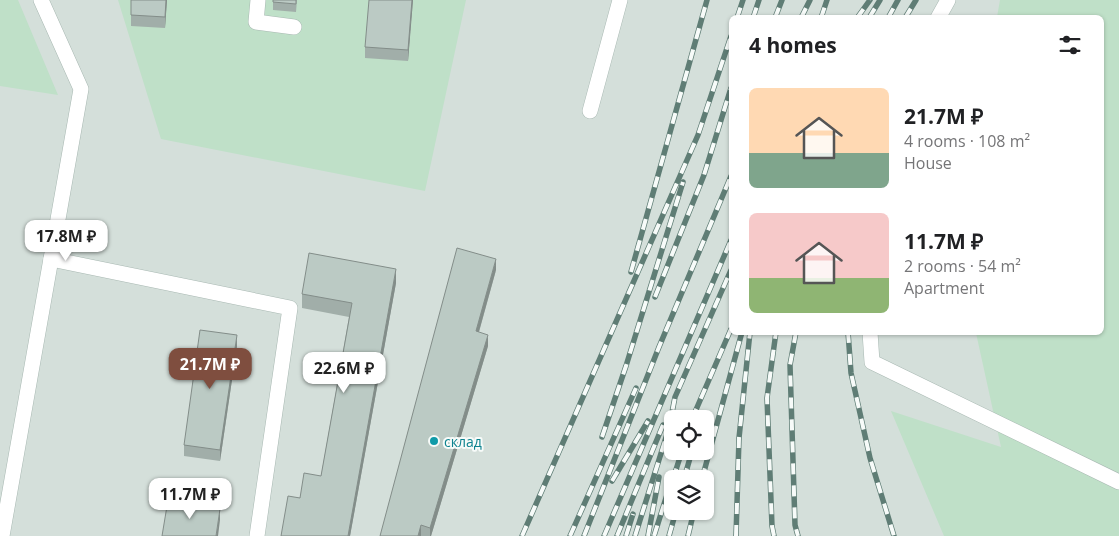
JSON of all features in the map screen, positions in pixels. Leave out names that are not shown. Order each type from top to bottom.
[{"type":"street","points":[[2,536],[81,89],[41,0]]},
{"type":"street","points":[[258,0],[256,22],[294,27]]},
{"type":"street","points":[[590,111],[620,0]]},
{"type":"street","points":[[940,15],[948,0]]},
{"type":"street","points":[[51,259],[290,308],[257,536]]},
{"type":"street","points":[[870,335],[872,362],[1119,482]]},
{"type":"shaded area","points":[[0,0],[1119,0],[1119,536],[0,536]]},
{"type":"green space","points":[[0,0],[18,0],[58,95],[0,86]]},
{"type":"green space","points":[[118,0],[466,0],[425,191],[161,139]]},
{"type":"green space","points":[[1000,0],[1119,0],[1119,536],[944,536],[891,411],[1001,447],[976,335],[1104,335],[1104,15],[997,15]]},
{"type":"building","points":[[131,0],[166,0],[165,17],[131,15]]},
{"type":"building","points":[[273,0],[296,0],[296,4],[273,2]]},
{"type":"building","points":[[369,0],[412,0],[408,50],[365,47]]},
{"type":"building","name":"склад","points":[[457,248],[496,259],[476,331],[488,335],[430,528],[421,525],[418,536],[380,536]]},
{"type":"building","points":[[309,253],[396,269],[348,536],[281,536],[288,496],[300,498],[304,473],[321,476],[352,303],[302,294]]},
{"type":"building","points":[[200,330],[237,335],[220,450],[184,445]]},
{"type":"building","points":[[168,500],[220,509],[216,536],[162,536]]},
{"type":"railway","points":[[631,272],[707,0]]},
{"type":"railway","points":[[738,15],[743,0]]},
{"type":"railway","points":[[754,15],[759,0]]},
{"type":"railway","points":[[776,15],[782,0]]},
{"type":"railway","points":[[802,15],[810,0]]},
{"type":"railway","points":[[822,15],[827,0]]},
{"type":"railway","points":[[859,15],[870,0]]},
{"type":"railway","points":[[871,15],[880,0]]},
{"type":"railway","points":[[890,15],[898,0]]},
{"type":"railway","points":[[907,15],[916,0]]},
{"type":"railway","points":[[522,536],[698,135],[729,42]]},
{"type":"railway","points":[[655,297],[704,175],[729,94]]},
{"type":"railway","points":[[584,536],[659,347],[729,181]]},
{"type":"railway","points":[[602,437],[683,182]]},
{"type":"railway","points":[[604,536],[729,245]]},
{"type":"railway","points":[[635,536],[669,428],[675,397],[729,275]]},
{"type":"railway","points":[[696,410],[729,334]]},
{"type":"railway","points":[[704,470],[741,335]]},
{"type":"railway","points":[[736,536],[739,438],[750,335]]},
{"type":"railway","points":[[774,536],[767,398],[776,335]]},
{"type":"railway","points":[[795,335],[790,365],[795,525],[798,536]]},
{"type":"railway","points":[[848,335],[851,373],[870,458],[894,536]]},
{"type":"railway","points":[[570,536],[636,388]]},
{"type":"railway","points":[[612,481],[648,421]]},
{"type":"railway","points":[[617,536],[663,425]]},
{"type":"railway","points":[[676,470],[679,460]]},
{"type":"railway","points":[[687,470],[689,460]]},
{"type":"railway","points":[[648,536],[659,477]]},
{"type":"railway","points":[[654,536],[664,504]]},
{"type":"railway","points":[[626,536],[633,514]]},
{"type":"railway","points":[[669,536],[673,520]]},
{"type":"railway","points":[[688,536],[692,520]]},
{"type":"place","name":"склад","points":[[434,441]]}]
